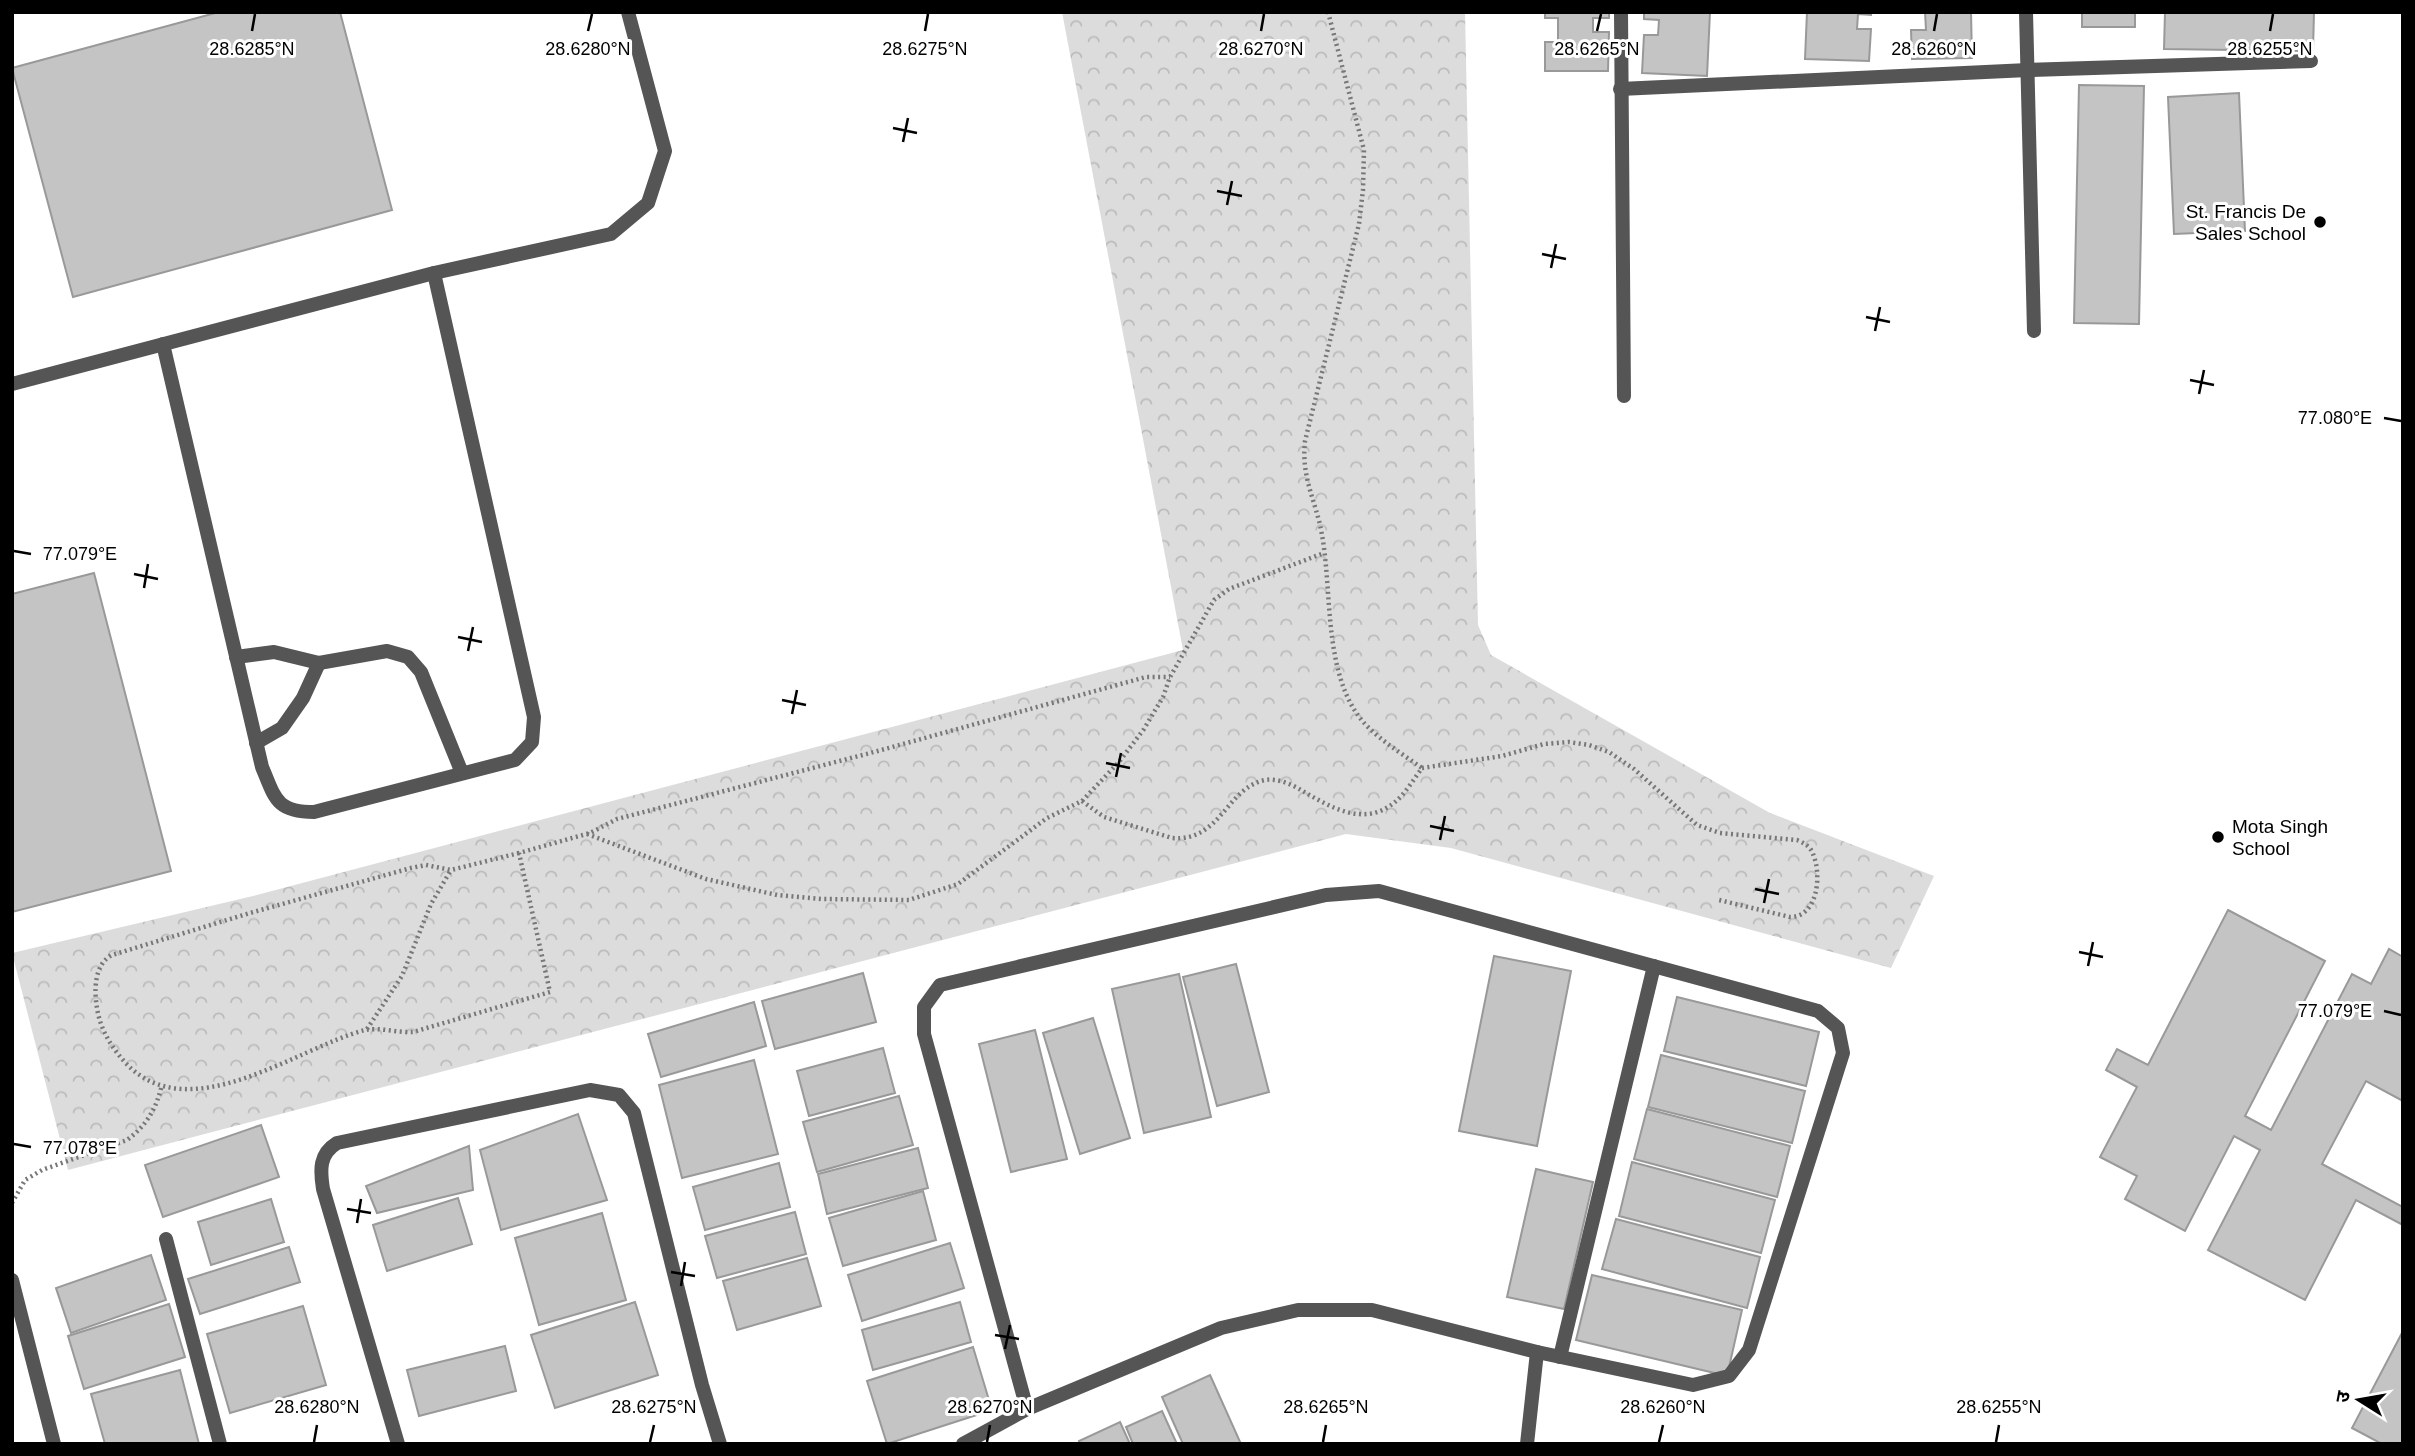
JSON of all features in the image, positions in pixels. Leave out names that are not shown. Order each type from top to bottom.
[{"type":"street","points":[[12,384],[435,273],[611,234],[648,202],[665,151],[628,12]]},
{"type":"street","points":[[1621,12],[1624,396]]},
{"type":"street","points":[[2026,12],[2034,331]]},
{"type":"street","points":[[1620,89],[2028,70],[2311,61]]},
{"type":"street","points":[[163,344],[256,743],[262,767],[276,800],[295,812],[314,812],[515,760],[532,742],[534,717],[435,273]]},
{"type":"street","points":[[236,657],[274,652],[319,663],[387,651],[408,657],[421,672],[462,773]]},
{"type":"street","points":[[256,743],[282,728],[303,698],[319,663]]},
{"type":"street","points":[[963,1444],[1027,1409],[1221,1328],[1298,1310],[1372,1310],[1537,1352],[1693,1385],[1729,1377],[1749,1350],[1843,1053],[1838,1028],[1818,1011],[1379,891],[1326,895],[940,985],[924,1007],[924,1034],[1027,1409]]},
{"type":"street","points":[[1560,1357],[1654,966]]},
{"type":"street","points":[[398,1444],[323,1189],[322,1160],[328,1148],[337,1143],[590,1090],[619,1096],[634,1113],[702,1385],[720,1444]]},
{"type":"street","points":[[166,1240],[220,1444]]},
{"type":"street","points":[[12,1280],[54,1444]]},
{"type":"street","points":[[1527,1444],[1537,1352]]},
{"type":"path","points":[[1328,12],[1364,150],[1365,163],[1359,224],[1304,448],[1307,484],[1320,526],[1335,653],[1346,696],[1370,729],[1422,768]]},
{"type":"path","points":[[586,834],[706,878],[777,895],[821,899],[909,900],[958,884],[1047,818],[1082,801],[1119,762],[1144,729],[1163,697],[1170,677],[1219,595],[1324,553]]},
{"type":"path","points":[[519,853],[550,992],[413,1032],[368,1029],[236,1082],[190,1089],[162,1085],[130,1067],[109,1041],[104,1030],[95,997],[97,977],[107,958],[250,913],[411,868],[426,865],[442,866],[451,870],[519,853],[586,834],[617,819],[1146,677],[1170,677]]},
{"type":"path","points":[[1082,801],[1104,817],[1183,839],[1203,832],[1244,792],[1265,780],[1293,786],[1341,812],[1366,814],[1383,810],[1396,802],[1422,768],[1502,756],[1544,744],[1569,742],[1589,745],[1609,752],[1634,769],[1697,825],[1720,834],[1797,840],[1813,852],[1817,878],[1812,904],[1806,913],[1790,916],[1719,900]]},
{"type":"path","points":[[368,1029],[402,976],[432,904],[451,870]]},
{"type":"path","points":[[12,1203],[25,1180],[41,1170],[127,1140],[138,1132],[153,1112],[162,1085]]},
{"type":"green space","points":[[1062,12],[1465,12],[1478,625],[1491,655],[1770,813],[1934,876],[1891,968],[1451,848],[1346,834],[68,1170],[12,953],[253,896],[1183,650]]},
{"type":"building","points":[[219,12],[340,12],[392,210],[73,297],[12,68]]},
{"type":"building","points":[[1545,12],[1609,12],[1609,18],[1593,18],[1593,32],[1609,32],[1608,71],[1545,71],[1545,42],[1558,42],[1558,18],[1545,18]]},
{"type":"building","points":[[1644,12],[1710,12],[1707,76],[1642,73],[1644,35],[1658,35],[1659,20],[1644,19]]},
{"type":"building","points":[[1807,12],[1871,12],[1871,15],[1858,14],[1857,29],[1871,29],[1869,61],[1805,59]]},
{"type":"building","points":[[1925,12],[1971,12],[1972,58],[1912,59],[1911,30],[1926,30]]},
{"type":"building","points":[[2082,12],[2135,12],[2135,27],[2082,27]]},
{"type":"building","points":[[2165,12],[2314,12],[2313,51],[2164,49]]},
{"type":"building","points":[[2079,85],[2144,86],[2139,324],[2074,323]]},
{"type":"building","points":[[2239,93],[2245,231],[2174,234],[2168,97]]},
{"type":"building","points":[[94,573],[171,871],[12,912],[12,594]]},
{"type":"building","points":[[2228,910],[2325,961],[2245,1116],[2271,1130],[2352,974],[2371,984],[2389,949],[2403,957],[2403,1101],[2366,1081],[2322,1164],[2403,1207],[2403,1225],[2356,1200],[2305,1300],[2208,1250],[2260,1150],[2234,1136],[2185,1231],[2125,1199],[2137,1176],[2100,1157],[2137,1087],[2106,1070],[2117,1049],[2148,1065]]},
{"type":"building","points":[[1494,956],[1571,971],[1537,1146],[1459,1131]]},
{"type":"building","points":[[1236,964],[1269,1092],[1217,1106],[1183,977]]},
{"type":"building","points":[[863,973],[876,1022],[775,1049],[762,1001]]},
{"type":"building","points":[[1179,974],[1211,1117],[1144,1133],[1112,989]]},
{"type":"building","points":[[1677,997],[1819,1032],[1806,1086],[1664,1051]]},
{"type":"building","points":[[754,1002],[766,1046],[661,1077],[648,1034]]},
{"type":"building","points":[[1093,1018],[1130,1138],[1080,1154],[1043,1033]]},
{"type":"building","points":[[1035,1030],[1067,1159],[1011,1172],[979,1044]]},
{"type":"building","points":[[883,1048],[895,1093],[809,1116],[797,1071]]},
{"type":"building","points":[[1661,1055],[1805,1091],[1792,1143],[1648,1107]]},
{"type":"building","points":[[754,1060],[778,1154],[682,1178],[659,1085]]},
{"type":"building","points":[[899,1096],[913,1145],[817,1172],[803,1122]]},
{"type":"building","points":[[1647,1109],[1790,1146],[1777,1197],[1634,1159]]},
{"type":"building","points":[[578,1114],[607,1200],[501,1230],[480,1150]]},
{"type":"building","points":[[261,1125],[279,1177],[163,1217],[145,1165]]},
{"type":"building","points":[[469,1146],[473,1190],[377,1213],[366,1186]]},
{"type":"building","points":[[918,1148],[928,1188],[827,1214],[818,1174]]},
{"type":"building","points":[[1632,1162],[1775,1200],[1761,1253],[1619,1216]]},
{"type":"building","points":[[779,1163],[790,1207],[705,1230],[693,1187]]},
{"type":"building","points":[[1536,1169],[1593,1182],[1564,1309],[1507,1297]]},
{"type":"building","points":[[923,1191],[936,1240],[843,1266],[829,1218]]},
{"type":"building","points":[[458,1198],[472,1244],[387,1271],[373,1225]]},
{"type":"building","points":[[271,1199],[284,1242],[211,1265],[198,1222]]},
{"type":"building","points":[[795,1212],[806,1254],[717,1278],[705,1236]]},
{"type":"building","points":[[602,1213],[626,1300],[539,1325],[515,1238]]},
{"type":"building","points":[[1616,1219],[1760,1257],[1747,1308],[1602,1269]]},
{"type":"building","points":[[950,1243],[964,1288],[862,1321],[848,1275]]},
{"type":"building","points":[[289,1247],[300,1282],[200,1314],[188,1279]]},
{"type":"building","points":[[151,1255],[166,1300],[71,1333],[56,1288]]},
{"type":"building","points":[[807,1258],[821,1306],[737,1330],[723,1281]]},
{"type":"building","points":[[1592,1275],[1742,1310],[1727,1376],[1576,1340]]},
{"type":"building","points":[[635,1302],[658,1375],[555,1408],[531,1335]]},
{"type":"building","points":[[960,1302],[971,1342],[873,1370],[862,1330]]},
{"type":"building","points":[[169,1304],[185,1357],[84,1389],[68,1336]]},
{"type":"building","points":[[303,1306],[326,1385],[230,1413],[207,1334]]},
{"type":"building","points":[[2403,1331],[2403,1444],[2382,1444],[2352,1428]]},
{"type":"building","points":[[505,1346],[516,1391],[419,1416],[407,1370]]},
{"type":"building","points":[[973,1347],[992,1410],[887,1444],[867,1381]]},
{"type":"building","points":[[180,1370],[199,1444],[105,1444],[91,1394]]},
{"type":"building","points":[[1210,1375],[1241,1444],[1183,1444],[1162,1397]]},
{"type":"building","points":[[1162,1411],[1177,1444],[1133,1444],[1126,1427]]},
{"type":"building","points":[[1120,1422],[1130,1444],[1080,1444],[1079,1441]]},
{"type":"place","name":"St. Francis De Sales School","points":[[2320,222]]},
{"type":"place","name":"Mota Singh School","points":[[2218,837]]}]
